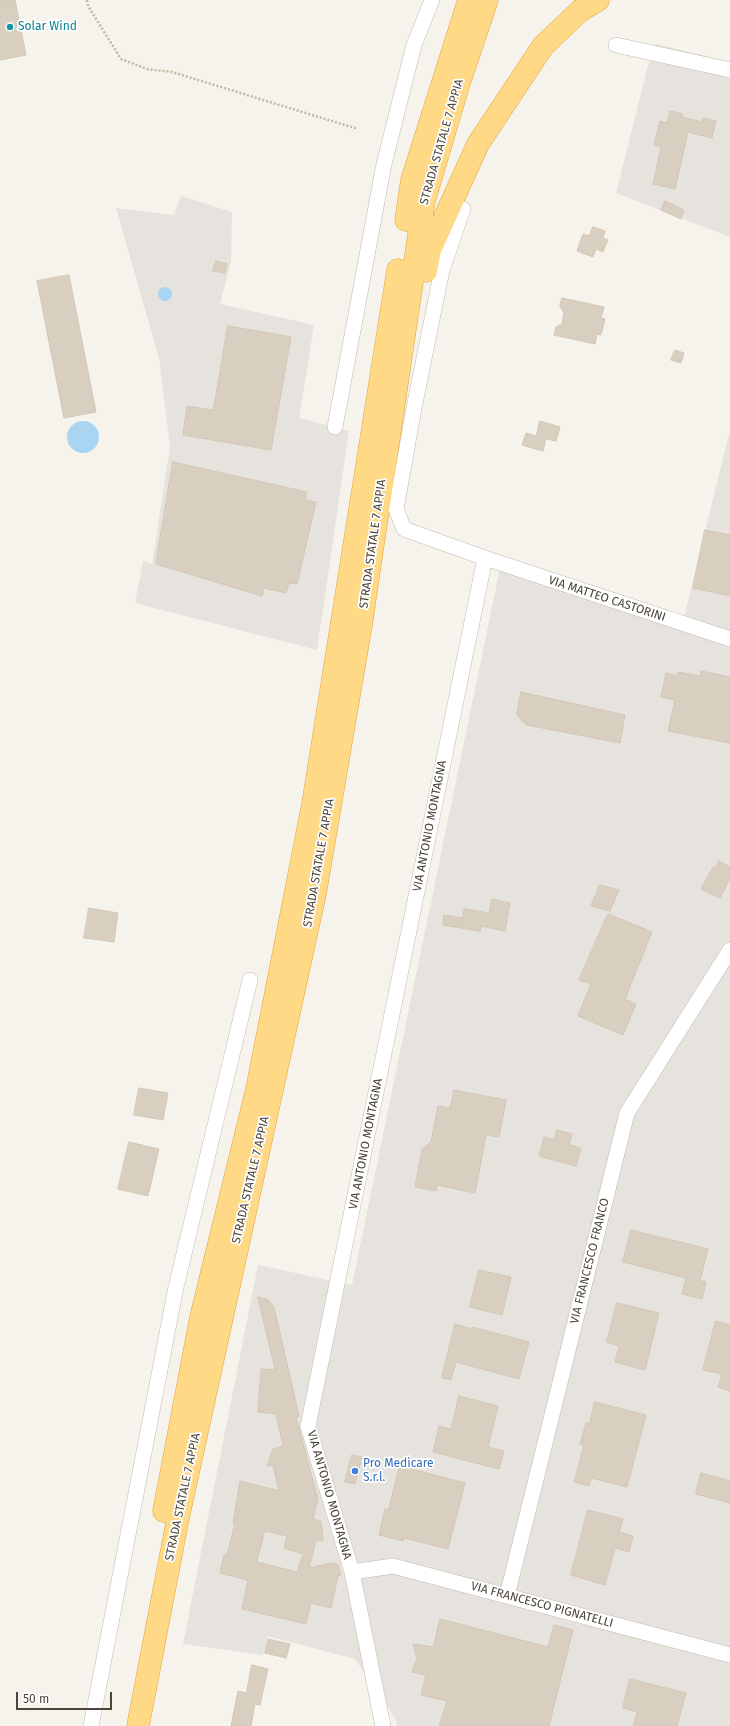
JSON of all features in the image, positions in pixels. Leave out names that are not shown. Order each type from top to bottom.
[{"type":"highway","name":"STRADA STATALE 7 APPIA","points":[[123,1726],[201,1317],[257,1089],[313,804],[412,180],[468,0]]},
{"type":"highway","name":"STRADA STATALE 7 APPIA","points":[[138,1726],[178,1518],[315,894],[361,625],[424,201],[459,83],[487,0]]},
{"type":"highway","points":[[387,448],[430,250],[478,144],[543,46],[581,10],[598,0]]},
{"type":"street","points":[[335,427],[384,164],[414,45],[432,0]]},
{"type":"street","points":[[616,45],[730,70]]},
{"type":"street","name":"VIA MATTEO CASTORINI","points":[[463,209],[442,270],[396,509],[404,529],[485,558],[730,639]]},
{"type":"street","name":"VIA ANTONIO MONTAGNA","points":[[383,1726],[352,1572],[308,1426],[485,558]]},
{"type":"street","name":"VIA FRANCESCO FRANCO","points":[[507,1596],[627,1113],[730,950]]},
{"type":"street","points":[[91,1726],[176,1287],[250,980]]},
{"type":"street","name":"VIA FRANCESCO PIGNATELLI","points":[[352,1572],[394,1566],[730,1655]]},
{"type":"path","points":[[87,0],[88,6],[121,59],[147,69],[172,72],[358,130]]},
{"type":"shaded area","points":[[656,44],[730,62],[730,237],[616,193],[647,69]]},
{"type":"shaded area","points":[[181,196],[232,212],[231,261],[220,304],[314,325],[299,418],[349,431],[317,650],[135,603],[143,561],[152,564],[170,447],[159,358],[116,208],[174,215]]},
{"type":"shaded area","points":[[730,430],[730,1726],[397,1726],[396,1720],[355,1659],[267,1636],[263,1655],[183,1644],[258,1265],[352,1285],[500,568],[682,626]]},
{"type":"water","points":[[162,287],[168,287],[172,291],[172,297],[168,301],[162,301],[158,297],[158,291]]},
{"type":"water","points":[[83,421],[94,426],[99,437],[94,448],[83,453],[72,448],[67,437],[72,426]]},
{"type":"building","name":"Solar Wind","points":[[0,0],[15,0],[26,55],[0,60]]},
{"type":"building","points":[[670,111],[683,114],[682,117],[702,122],[703,118],[716,121],[712,138],[688,132],[675,189],[653,184],[661,147],[654,145],[660,121],[667,123]]},
{"type":"building","points":[[665,201],[684,210],[681,219],[661,210]]},
{"type":"building","points":[[593,227],[605,231],[603,238],[608,240],[603,252],[596,249],[593,257],[577,251],[583,234],[589,236]]},
{"type":"building","points":[[216,261],[227,264],[225,273],[213,271]]},
{"type":"building","points":[[69,275],[96,412],[64,418],[37,281]]},
{"type":"building","points":[[562,298],[604,307],[601,318],[605,319],[601,335],[597,334],[595,344],[554,335],[556,327],[562,324],[564,313],[560,306]]},
{"type":"building","points":[[228,326],[291,337],[271,450],[183,435],[187,406],[213,410]]},
{"type":"building","points":[[675,350],[684,353],[681,363],[671,360]]},
{"type":"building","points":[[540,421],[560,427],[556,441],[546,439],[543,451],[522,445],[526,433],[536,436]]},
{"type":"building","points":[[173,462],[307,492],[305,500],[316,502],[297,584],[289,583],[286,593],[264,588],[262,596],[156,564]]},
{"type":"building","points":[[705,530],[730,535],[730,596],[693,588]]},
{"type":"building","points":[[701,671],[730,677],[730,743],[668,731],[675,700],[661,697],[666,673],[678,676],[678,672],[700,676]]},
{"type":"building","points":[[521,692],[625,715],[620,743],[527,725],[517,714]]},
{"type":"building","points":[[719,861],[730,867],[730,878],[720,898],[701,889],[713,867],[715,868]]},
{"type":"building","points":[[600,885],[619,890],[610,911],[591,906]]},
{"type":"building","points":[[492,899],[510,903],[505,931],[481,926],[480,931],[443,925],[444,915],[463,918],[464,909],[489,913]]},
{"type":"building","points":[[89,908],[118,913],[114,942],[84,938]]},
{"type":"building","points":[[608,914],[652,932],[625,999],[636,1004],[623,1035],[578,1016],[591,984],[579,980]]},
{"type":"building","points":[[139,1088],[168,1093],[163,1120],[134,1115]]},
{"type":"building","points":[[454,1090],[506,1100],[499,1137],[486,1135],[475,1193],[437,1185],[436,1191],[415,1187],[422,1149],[431,1142],[438,1106],[450,1108]]},
{"type":"building","points":[[557,1130],[572,1134],[569,1145],[581,1148],[576,1166],[539,1156],[544,1137],[554,1140]]},
{"type":"building","points":[[129,1142],[159,1149],[148,1196],[118,1189]]},
{"type":"building","points":[[631,1230],[708,1249],[700,1281],[706,1282],[702,1299],[682,1294],[686,1278],[623,1262]]},
{"type":"building","points":[[479,1270],[511,1277],[502,1315],[470,1307]]},
{"type":"building","points":[[258,1297],[267,1299],[274,1307],[299,1416],[296,1417],[318,1499],[313,1519],[321,1521],[323,1540],[316,1541],[309,1568],[331,1563],[338,1565],[341,1575],[338,1576],[331,1608],[311,1603],[306,1624],[242,1609],[248,1580],[220,1573],[224,1555],[227,1555],[235,1523],[233,1523],[240,1481],[279,1491],[273,1465],[267,1466],[273,1449],[283,1446],[276,1414],[258,1412],[261,1369],[275,1370]],"holes":[[[265,1531],[287,1536],[284,1548],[303,1554],[297,1572],[257,1562]]]},
{"type":"building","points":[[617,1303],[659,1313],[645,1370],[615,1362],[619,1346],[607,1342]]},
{"type":"building","points":[[716,1321],[730,1325],[730,1391],[718,1387],[722,1374],[703,1370]]},
{"type":"building","points":[[455,1324],[529,1342],[519,1379],[456,1362],[451,1380],[442,1378]]},
{"type":"building","points":[[459,1396],[498,1406],[488,1447],[504,1451],[499,1469],[433,1452],[439,1426],[451,1429]]},
{"type":"building","points":[[595,1402],[646,1415],[627,1487],[591,1478],[589,1486],[574,1482],[584,1445],[580,1444],[586,1423],[589,1424]]},
{"type":"building","points":[[352,1455],[362,1457],[355,1484],[345,1482]]},
{"type":"building","points":[[400,1466],[465,1483],[448,1549],[404,1538],[403,1541],[379,1535],[385,1509],[388,1510]]},
{"type":"building","points":[[701,1473],[730,1481],[730,1503],[696,1494]]},
{"type":"building","points":[[588,1510],[623,1519],[619,1532],[633,1536],[629,1552],[615,1548],[605,1585],[571,1575]]},
{"type":"building","points":[[440,1619],[548,1647],[554,1625],[573,1630],[549,1726],[439,1726],[447,1701],[421,1695],[426,1675],[412,1672],[417,1659],[413,1644],[433,1647]]},
{"type":"building","points":[[268,1639],[290,1644],[286,1658],[265,1653]]},
{"type":"building","points":[[252,1665],[268,1669],[260,1705],[255,1704],[251,1726],[231,1726],[238,1691],[246,1693]]},
{"type":"building","points":[[630,1679],[686,1693],[677,1726],[633,1726],[637,1712],[623,1708]]},
{"type":"place","name":"Solar Wind","points":[[10,27]]},
{"type":"place","name":"Pro Medicare S.r.l.","points":[[355,1471]]}]
